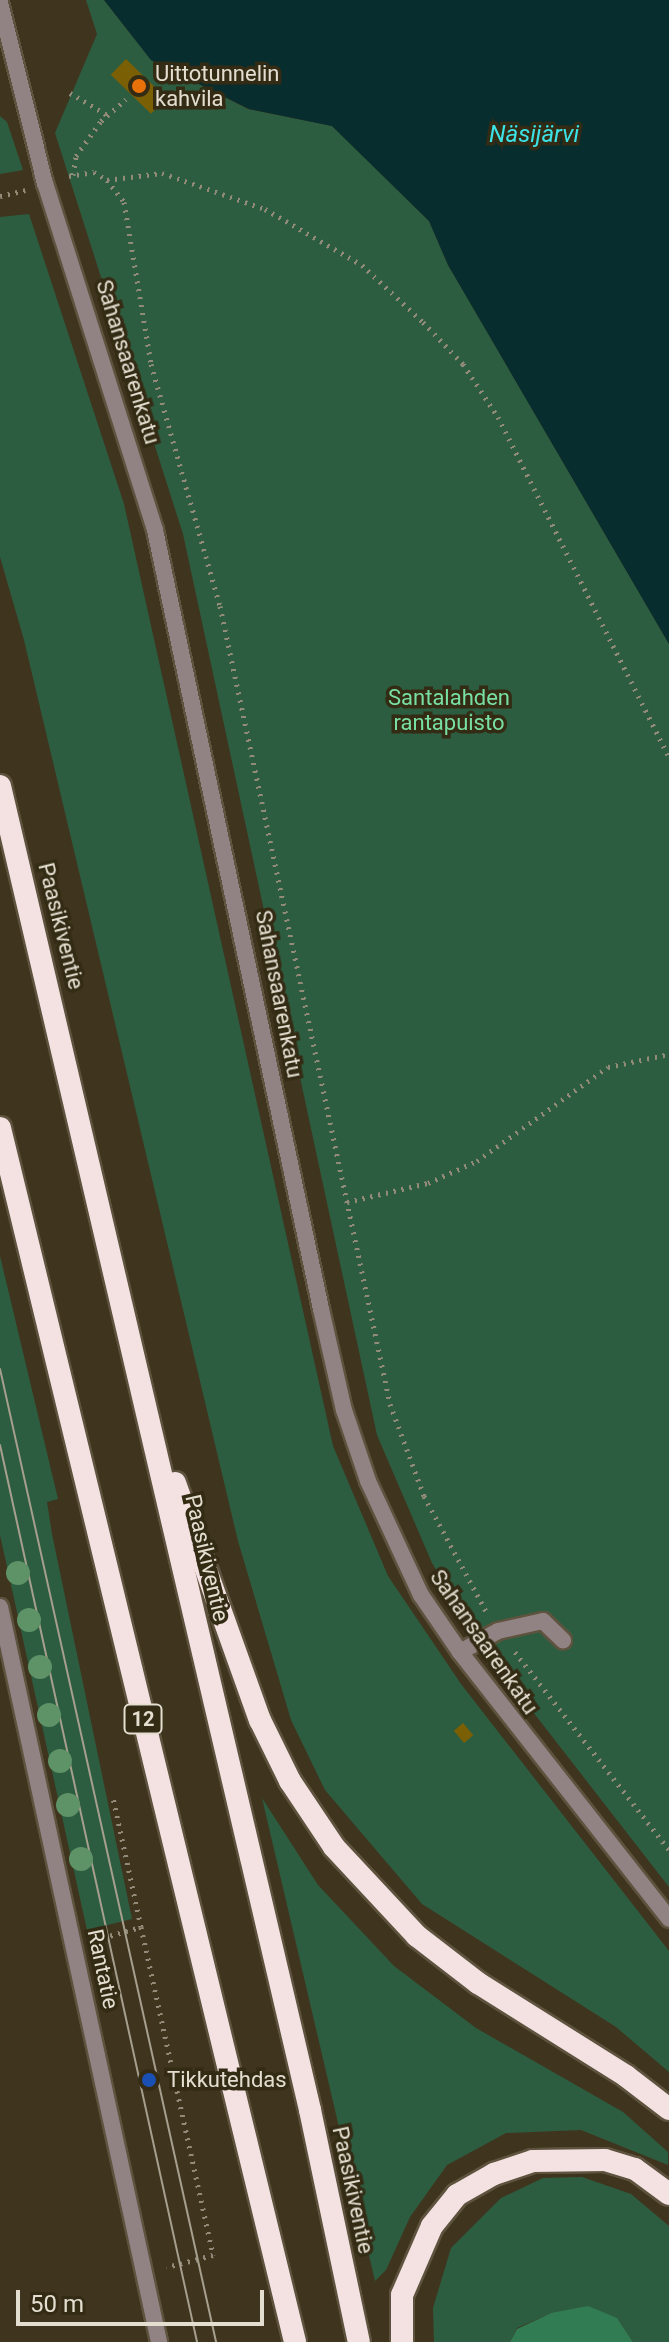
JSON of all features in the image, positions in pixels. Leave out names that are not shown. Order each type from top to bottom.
[{"type":"highway","name":"Paasikiventie","points":[[0,786],[310,2110],[359,2342]]},
{"type":"highway","name":"12","points":[[0,1128],[287,2309],[292,2342]]},
{"type":"highway","points":[[139,1380],[260,1720],[290,1781],[334,1847],[417,1936],[478,1983],[626,2076],[669,2109]]},
{"type":"highway","points":[[402,2342],[402,2295],[432,2226],[457,2195],[494,2174],[533,2161],[605,2160],[635,2169],[669,2194]]},
{"type":"street","name":"Sahansaarenkatu","points":[[0,3],[45,183],[86,300],[158,544],[344,1410],[398,1549],[460,1652],[669,1919]]},
{"type":"street","name":"Rantatie","points":[[0,1607],[159,2342]]},
{"type":"street","points":[[460,1652],[498,1631],[543,1621],[563,1640]]},
{"type":"path","points":[[70,93],[107,115]]},
{"type":"path","points":[[73,175],[76,156],[107,115],[126,99]]},
{"type":"path","points":[[45,183],[94,172],[107,180],[124,202],[151,364],[220,606],[347,1202],[404,1450],[452,1555],[498,1631],[669,1850]]},
{"type":"path","points":[[107,180],[162,173],[265,209],[311,231],[362,265],[423,322],[463,364],[498,417],[669,757]]},
{"type":"path","points":[[347,1202],[428,1183],[477,1161],[608,1067],[669,1054]]},
{"type":"path","points":[[113,1798],[213,2255]]},
{"type":"path","points":[[95,1939],[141,1927]]},
{"type":"green space","name":"Santalahden rantapuisto","points":[[86,0],[104,0],[151,60],[248,109],[332,126],[429,221],[448,265],[669,644],[669,1887],[491,1658],[432,1563],[377,1435],[183,534],[55,133],[97,34]]},
{"type":"green space","points":[[0,116],[7,122],[23,170],[0,174]]},
{"type":"green space","points":[[29,214],[124,504],[333,1446],[388,1576],[461,1684],[669,1951],[669,2072],[616,2027],[422,1904],[325,1790],[291,1720],[238,1541],[24,640],[0,557],[0,217]]},
{"type":"green space","points":[[0,1256],[58,1499],[47,1502],[52,1534],[132,1919],[87,1930],[0,1535]]},
{"type":"green space","points":[[262,1798],[318,1885],[394,1966],[476,2028],[623,2112],[668,2152],[668,2165],[581,2130],[506,2133],[447,2165],[410,2217],[386,2270],[375,2281]]},
{"type":"green space","points":[[582,2177],[631,2194],[669,2226],[669,2342],[633,2342],[617,2318],[551,2313],[517,2328],[510,2342],[434,2342],[433,2308],[451,2248],[501,2198],[543,2178]]},
{"type":"green space","points":[[588,2306],[617,2318],[633,2342],[510,2342],[517,2329],[551,2313]]},
{"type":"water","name":"Näsijärvi","points":[[104,0],[669,0],[669,644],[448,265],[429,221],[332,126],[249,109],[151,60]]},
{"type":"building","name":"Uittotunnelin kahvila","points":[[126,59],[166,98],[151,114],[111,75]]},
{"type":"building","points":[[463,1723],[473,1735],[464,1743],[454,1731]]},
{"type":"tram line","points":[[0,1369],[216,2342]]},
{"type":"tram line","points":[[0,1445],[197,2342]]},
{"type":"place","name":"Uittotunnelin kahvila","points":[[139,86]]},
{"type":"place","name":"Tikkutehdas","points":[[149,2080]]}]
